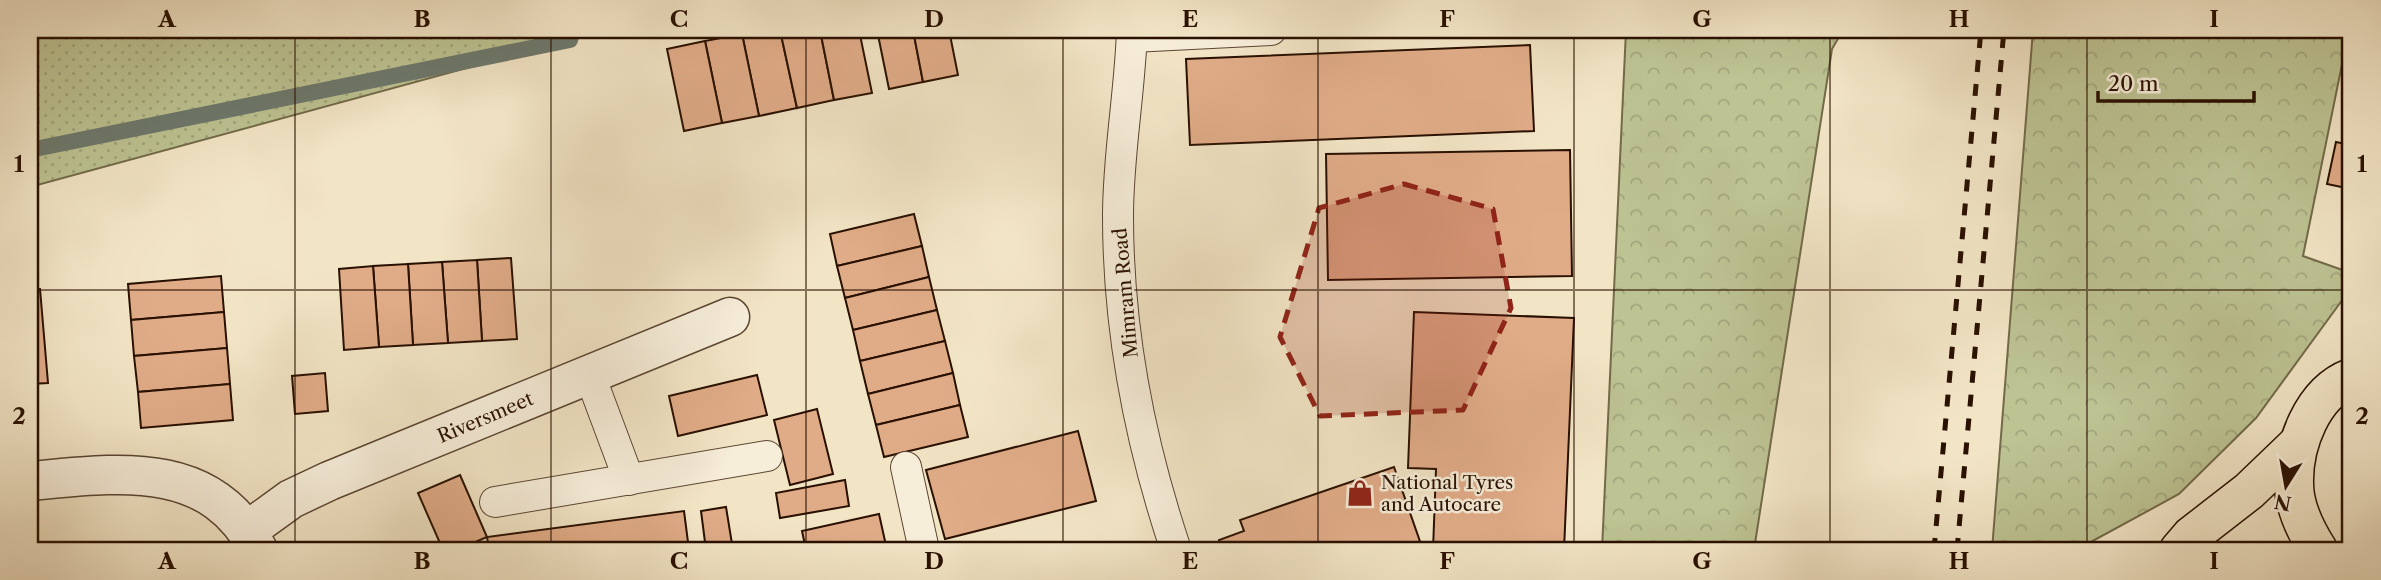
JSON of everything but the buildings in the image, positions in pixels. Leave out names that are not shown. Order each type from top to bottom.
[{"type":"highway","points":[[2179,550],[2191,537],[2249,491],[2298,444],[2316,407],[2349,374]]},
{"type":"highway","points":[[2298,444],[2295,494],[2299,512],[2318,550]]},
{"type":"street","name":"Riversmeet","points":[[30,481],[142,475],[180,482],[214,496],[253,540],[291,499],[589,373],[730,317]]},
{"type":"lane","points":[[1132,33],[1271,30]]},
{"type":"lane","name":"Mimram Road","points":[[1132,33],[1118,216],[1124,318],[1138,416],[1176,550]]},
{"type":"lane","points":[[589,373],[629,480]]},
{"type":"lane","points":[[495,502],[767,456]]},
{"type":"lane","points":[[906,467],[924,550]]},
{"type":"highlighted area","points":[[1404,184],[1493,209],[1511,308],[1463,410],[1320,416],[1280,337],[1319,208]]},
{"type":"green space","points":[[30,30],[576,30],[570,40],[30,187]]},
{"type":"green space","points":[[1626,30],[1843,30],[1832,49],[1754,550],[1602,550]]},
{"type":"green space","points":[[2033,30],[2349,30],[2303,256],[2351,273],[2351,288],[2256,418],[2179,494],[2089,543],[2043,550],[1992,550]]},
{"type":"waterway","points":[[30,150],[570,40],[573,30]]},
{"type":"railway","points":[[1934,550],[1981,30]]},
{"type":"railway","points":[[1957,550],[2004,30]]},
{"type":"place","name":"National Tyres and Autocare","points":[[1360,493]]}]
